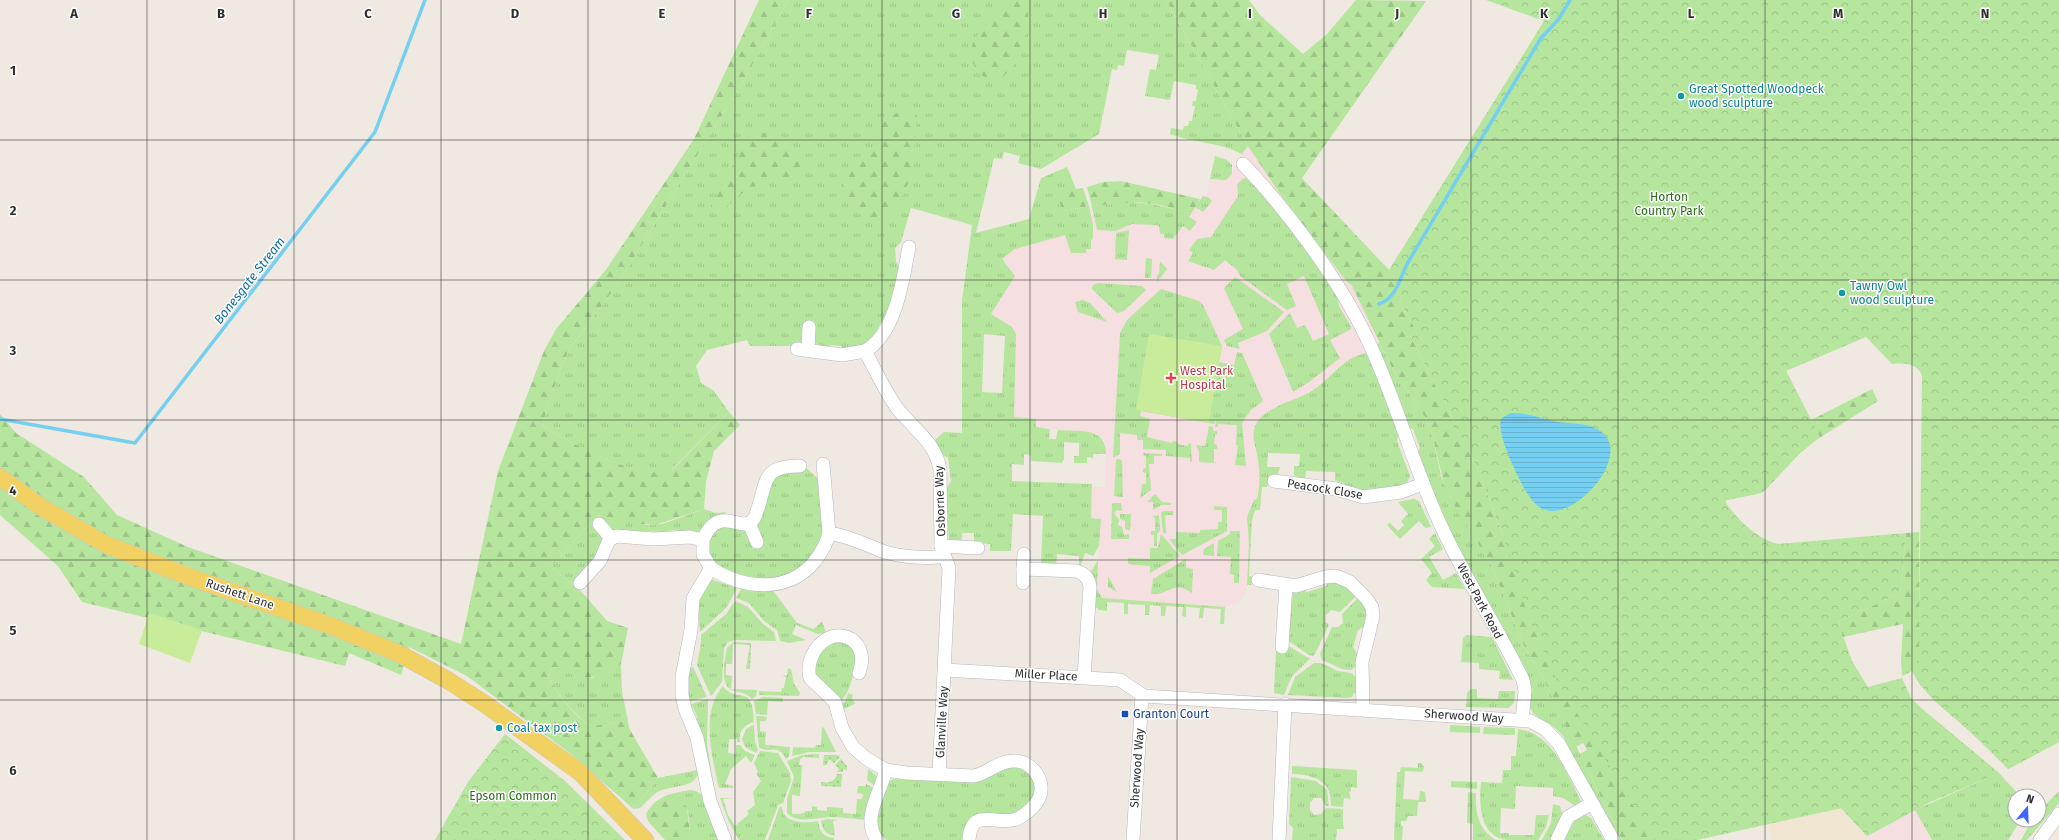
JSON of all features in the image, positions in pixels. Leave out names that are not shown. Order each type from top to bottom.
[{"type":"main road","name":"Rushett Lane","points":[[0,476],[41,507],[107,545],[198,580],[329,625],[400,654],[485,704],[581,773]]},
{"type":"main road","points":[[581,773],[645,840]]},
{"type":"main road","points":[[581,773],[621,806],[654,840]]},
{"type":"street","name":"West Park Road","points":[[1243,164],[1263,184],[1314,252],[1347,303],[1374,352],[1422,484],[1441,527],[1523,680],[1525,691],[1522,720]]},
{"type":"street","points":[[809,327],[802,349],[847,355],[865,351],[878,341],[892,318],[909,247]]},
{"type":"street","name":"Osborne Way","points":[[865,351],[897,407],[927,440],[937,456],[940,470],[942,551],[949,568],[945,670]]},
{"type":"street","points":[[800,466],[786,466],[769,474],[765,481],[757,513],[749,523],[746,524],[722,520],[710,528],[703,540],[704,558],[711,568],[727,577],[747,584],[765,585],[782,582],[801,575],[810,567],[825,546],[829,533],[822,464]]},
{"type":"street","name":"Peacock Close","points":[[1274,482],[1332,489],[1363,497],[1401,492],[1422,484]]},
{"type":"street","points":[[749,523],[757,542]]},
{"type":"street","points":[[599,524],[611,538]]},
{"type":"street","points":[[829,533],[852,538],[891,554],[932,557],[942,551],[978,548]]},
{"type":"street","points":[[580,583],[598,564],[611,538],[617,536],[652,539],[687,537],[703,540]]},
{"type":"street","points":[[1022,583],[1024,554]]},
{"type":"street","points":[[711,568],[693,598],[691,630],[682,677],[682,695],[685,709],[697,738],[710,801],[724,840]]},
{"type":"street","points":[[1023,569],[1076,572],[1084,575],[1088,579],[1090,587],[1084,677]]},
{"type":"street","points":[[1258,580],[1286,585],[1301,585],[1325,577],[1340,577],[1353,584],[1370,604],[1373,616],[1362,662],[1363,709]]},
{"type":"street","points":[[1282,647],[1286,585]]},
{"type":"street","name":"Glanville Way","points":[[859,673],[862,660],[860,649],[854,642],[843,636],[833,636],[822,641],[809,664],[810,678],[835,702],[841,725],[850,743],[867,759],[886,770],[978,776],[1001,763],[1016,761],[1028,764],[1038,776],[1041,783],[1041,793],[1037,802],[1031,809],[1015,820],[989,819],[977,821],[970,828],[969,840]]},
{"type":"street","name":"Miller Place","points":[[945,670],[1120,680],[1142,696]]},
{"type":"street","name":"Glanville Way","points":[[939,774],[945,670]]},
{"type":"street","name":"Sherwood Way","points":[[1133,840],[1142,696],[1522,720],[1538,724],[1554,737],[1592,803]]},
{"type":"street","points":[[1279,840],[1285,704]]},
{"type":"street","points":[[877,840],[872,830],[870,816],[886,770]]},
{"type":"street","points":[[1558,840],[1570,816],[1592,803],[1613,840]]},
{"type":"street","points":[[2040,840],[2059,814]]},
{"type":"shaded area","name":"West Park Hospital","points":[[1248,146],[1274,185],[1343,277],[1352,286],[1383,352],[1365,354],[1341,364],[1313,390],[1272,410],[1258,421],[1254,435],[1259,460],[1259,487],[1252,520],[1247,588],[1243,597],[1237,603],[1225,607],[1105,599],[1099,595],[1097,586],[1101,519],[1091,518],[1092,487],[1105,487],[1105,442],[1103,438],[1096,434],[1035,427],[1036,419],[1014,417],[1016,337],[962,333],[962,301],[975,233],[1058,212],[1113,204],[1191,214],[1203,196],[1206,196],[1210,179],[1219,181],[1233,171],[1236,162]]},
{"type":"shaded area","points":[[1841,808],[1869,840],[1772,840],[1768,824]]},
{"type":"shaded area","points":[[1915,810],[1932,840],[1869,840],[1867,836]]},
{"type":"green space","points":[[759,0],[788,0],[742,83],[615,288],[570,348],[559,372],[542,426],[570,442],[608,460],[647,472],[663,472],[675,467],[729,412],[740,425],[714,451],[706,481],[704,509],[655,525],[629,523],[598,515],[551,567],[579,589],[607,621],[628,628],[621,664],[598,676],[587,678],[573,675],[557,667],[550,670],[549,677],[555,688],[573,712],[586,723],[596,725],[628,721],[629,728],[658,778],[637,806],[629,805],[572,755],[467,676],[409,647],[401,675],[349,653],[345,666],[82,602],[58,566],[0,515],[0,414],[16,433],[84,477],[117,515],[188,547],[461,644],[498,471],[544,351],[556,329],[605,271],[694,139]]},
{"type":"green space","points":[[788,0],[1166,0],[1248,146],[1242,154],[1224,147],[1170,134],[1171,128],[1183,130],[1184,126],[1188,126],[1189,121],[1192,121],[1195,106],[1192,106],[1193,101],[1196,101],[1198,89],[1196,89],[1196,85],[1174,81],[1170,100],[1145,96],[1150,69],[1156,70],[1159,55],[1127,50],[1124,66],[1118,65],[1117,70],[1112,69],[1099,134],[1041,169],[1018,163],[1020,156],[1004,152],[1002,159],[994,158],[976,233],[1029,219],[1041,178],[1067,167],[1076,189],[1065,193],[1064,211],[1089,206],[1093,225],[1091,249],[1086,249],[1086,253],[1071,253],[1065,235],[1015,249],[1002,259],[1015,276],[991,314],[1012,327],[1016,334],[1014,417],[1036,419],[1036,427],[1050,429],[1049,439],[1056,439],[1058,430],[1082,431],[1090,432],[1096,435],[1105,445],[1106,454],[1093,454],[1093,458],[1087,457],[1087,463],[1074,463],[1074,456],[1079,456],[1079,443],[1064,442],[1064,459],[1062,463],[1031,461],[1031,455],[1024,454],[1024,465],[1012,464],[1012,481],[1092,484],[1091,518],[1101,519],[1099,546],[1093,556],[1085,553],[1081,565],[1079,565],[1079,556],[1057,554],[1056,565],[1041,564],[1043,516],[1013,514],[1011,551],[990,551],[990,544],[974,543],[974,533],[962,533],[962,543],[949,542],[946,489],[951,481],[948,458],[942,455],[935,440],[944,432],[962,433],[962,301],[972,225],[911,208],[901,242],[895,248],[896,262],[900,268],[887,318],[880,324],[878,333],[863,345],[844,350],[841,346],[831,345],[827,347],[812,342],[804,342],[797,346],[750,346],[747,340],[707,350],[696,366],[701,383],[714,391],[729,412],[670,471],[657,473],[641,471],[623,466],[605,459],[542,426],[559,372],[570,348],[615,288],[742,83]],"holes":[[[984,334],[1005,336],[1002,393],[982,392]]]},
{"type":"green space","points":[[1015,0],[1027,0],[1028,27],[1024,44],[1017,60],[1007,73],[995,79],[988,79],[978,72],[974,66],[971,53],[974,41],[977,35],[987,24]]},
{"type":"green space","points":[[1166,0],[1249,0],[1260,15],[1303,54],[1327,34],[1356,0],[1426,1],[1302,178],[1389,270],[1395,279],[1402,305],[1411,322],[1442,318],[1411,337],[1480,474],[1503,536],[1786,371],[1811,420],[1872,389],[1878,401],[1813,442],[1799,454],[1761,493],[1713,503],[1717,616],[1935,720],[1999,773],[1930,802],[1867,836],[1841,808],[1695,840],[1622,840],[1580,754],[1587,750],[1583,743],[1576,747],[1543,678],[1525,648],[1489,560],[1459,514],[1444,484],[1433,438],[1425,417],[1392,368],[1352,286],[1343,277],[1280,194],[1248,146]]},
{"type":"green space","name":"Horton Country Park","points":[[1486,0],[2059,0],[2059,742],[2008,769],[1977,738],[1929,695],[1912,670],[1918,658],[1919,648],[1922,376],[1914,366],[1906,364],[1892,364],[1866,337],[1786,371],[1820,437],[1799,454],[1761,493],[1726,500],[1726,503],[1736,516],[1755,533],[1770,542],[1778,544],[1906,533],[1900,593],[1838,622],[1852,661],[1868,687],[1902,678],[1911,698],[1920,707],[1999,773],[1930,802],[1867,836],[1841,808],[1697,840],[1654,840],[1554,675],[1528,616],[1506,544],[1480,474],[1411,337],[1417,333],[1402,305],[1395,279],[1389,270],[1544,21]]},
{"type":"green space","points":[[908,110],[915,111],[917,117],[912,175],[896,209],[889,217],[879,218],[860,213],[852,207],[844,192],[844,183],[848,173],[870,151],[883,121],[887,117]]},
{"type":"green space","points":[[762,133],[768,133],[788,143],[799,155],[802,168],[798,172],[786,178],[753,187],[734,199],[719,212],[711,212],[711,205],[745,144],[751,137]]},
{"type":"green space","points":[[1215,156],[1227,160],[1232,165],[1232,174],[1226,180],[1210,179]]},
{"type":"green space","points":[[1244,178],[1254,183],[1266,195],[1294,231],[1338,297],[1339,306],[1351,327],[1351,329],[1330,340],[1340,358],[1309,382],[1293,392],[1269,334],[1290,313],[1297,328],[1305,325],[1313,341],[1329,334],[1304,276],[1287,284],[1296,306],[1287,310],[1240,276],[1237,270],[1225,260],[1214,270],[1188,261],[1193,253],[1189,250],[1198,238],[1211,237],[1238,196],[1237,184]]},
{"type":"green space","points":[[1121,181],[1200,199],[1191,214],[1160,205],[1138,202],[1092,206],[1087,187],[1103,182]]},
{"type":"green space","points":[[1083,188],[1089,206],[1064,211],[1059,202],[1062,195],[1072,190]]},
{"type":"green space","points":[[1203,196],[1212,201],[1203,212],[1195,207]]},
{"type":"green space","points":[[1126,202],[1158,205],[1175,209],[1191,214],[1189,217],[1197,222],[1190,231],[1183,226],[1173,239],[1164,238],[1164,234],[1160,234],[1159,226],[1156,225],[1132,224],[1115,231],[1097,230],[1092,206]]},
{"type":"green space","points":[[1129,230],[1127,260],[1115,259],[1116,233]]},
{"type":"green space","points":[[1146,258],[1152,259],[1151,278],[1145,278]]},
{"type":"green space","points":[[1160,261],[1167,269],[1157,282],[1157,275],[1159,274]]},
{"type":"green space","points":[[1235,277],[1284,312],[1267,331],[1238,343],[1240,349],[1227,346],[1224,340],[1243,329],[1224,288]]},
{"type":"green space","points":[[1098,283],[1142,286],[1146,290],[1124,311],[1117,313],[1092,289],[1093,285]]},
{"type":"green space","points":[[1161,289],[1199,301],[1203,305],[1222,346],[1219,362],[1234,365],[1237,352],[1242,353],[1263,401],[1251,410],[1242,423],[1246,466],[1235,465],[1238,445],[1236,445],[1237,425],[1218,424],[1218,427],[1215,427],[1216,420],[1214,424],[1141,411],[1140,416],[1150,419],[1147,437],[1172,443],[1173,441],[1177,442],[1177,444],[1188,446],[1189,443],[1191,444],[1192,462],[1190,462],[1190,458],[1166,456],[1166,450],[1143,449],[1143,440],[1137,440],[1137,435],[1120,433],[1120,454],[1113,458],[1120,333],[1127,320]]},
{"type":"green space","points":[[1083,300],[1090,303],[1107,322],[1078,312],[1075,302]]},
{"type":"green space","points":[[1149,334],[1222,346],[1209,423],[1136,410]]},
{"type":"green space","points":[[1379,342],[1392,368],[1425,417],[1433,438],[1441,476],[1450,496],[1489,560],[1525,648],[1543,678],[1622,840],[1617,840],[1563,736],[1555,728],[1534,714],[1530,708],[1528,676],[1523,664],[1445,526],[1417,453],[1420,448],[1413,429],[1407,427],[1377,346]]},
{"type":"green space","points":[[1368,353],[1399,432],[1397,441],[1410,476],[1407,483],[1408,487],[1368,489],[1366,492],[1349,488],[1343,483],[1335,481],[1335,472],[1306,471],[1305,482],[1294,475],[1294,466],[1299,466],[1300,454],[1268,453],[1267,467],[1280,467],[1278,474],[1269,481],[1267,487],[1262,487],[1260,510],[1255,510],[1252,520],[1249,576],[1254,577],[1254,580],[1252,580],[1251,585],[1247,585],[1249,544],[1247,517],[1254,500],[1257,499],[1259,485],[1259,465],[1254,438],[1254,430],[1258,422],[1263,415],[1271,410],[1313,390],[1352,358]]},
{"type":"green space","points":[[1209,426],[1213,427],[1213,431],[1217,431],[1217,434],[1215,434],[1214,444],[1217,445],[1217,449],[1214,449],[1214,462],[1216,463],[1199,462],[1199,451],[1196,445],[1205,446]]},
{"type":"green space","points":[[1143,453],[1162,454],[1162,456],[1154,456],[1154,464],[1149,464],[1151,490],[1140,498],[1142,484],[1146,484],[1146,473],[1143,472],[1143,469],[1146,468],[1146,456],[1143,455]]},
{"type":"green space","points":[[1116,460],[1122,460],[1123,497],[1114,496]]},
{"type":"green space","points":[[805,467],[821,481],[824,529],[821,544],[801,568],[778,579],[750,579],[716,565],[706,549],[712,533],[723,526],[745,530],[753,549],[763,546],[757,526],[774,476]]},
{"type":"green space","points":[[1155,494],[1162,502],[1171,503],[1171,505],[1161,505],[1153,510],[1153,502],[1147,502]]},
{"type":"green space","points":[[1414,499],[1419,501],[1431,527],[1426,528],[1419,521],[1400,539],[1387,525],[1390,523],[1398,531],[1404,525],[1401,521],[1408,514],[1398,502]]},
{"type":"green space","points":[[1112,503],[1121,503],[1122,511],[1117,510],[1114,513],[1119,520],[1118,525],[1122,527],[1124,535],[1129,534],[1129,539],[1111,539]]},
{"type":"green space","points":[[1214,506],[1227,507],[1227,531],[1182,555],[1169,539],[1176,539],[1176,532],[1200,533],[1200,530],[1218,529],[1218,522],[1222,522],[1222,510],[1214,510]]},
{"type":"green space","points":[[704,509],[716,513],[726,512],[724,516],[700,532],[679,533],[676,530],[662,532],[644,531],[640,534],[602,537],[603,540],[579,589],[551,567],[598,515],[647,525],[662,524]]},
{"type":"green space","points":[[1163,511],[1173,511],[1173,515],[1165,515],[1166,533],[1163,533],[1161,513]]},
{"type":"green space","points":[[1120,514],[1131,514],[1130,531],[1125,529],[1125,521],[1120,519]]},
{"type":"green space","points":[[1159,515],[1160,531],[1157,534],[1157,546],[1154,546],[1154,535],[1151,535],[1151,531],[1155,531],[1155,518],[1152,516]]},
{"type":"green space","points":[[1230,531],[1240,531],[1239,583],[1234,583],[1234,575],[1230,574],[1231,557],[1217,556],[1218,541],[1230,534]]},
{"type":"green space","points":[[1919,532],[1920,657],[2059,742],[2008,769],[1977,738],[1929,695],[1912,671],[1902,676],[1901,661],[1903,624],[1843,637],[1838,622],[1900,593],[1906,533]]},
{"type":"green space","points":[[1435,533],[1443,549],[1429,557],[1443,580],[1456,573],[1465,589],[1432,587],[1426,580],[1432,573],[1421,559],[1435,546],[1429,539]]},
{"type":"green space","points":[[1161,534],[1180,556],[1150,573],[1150,566],[1128,564],[1128,558],[1150,559],[1150,548],[1158,548]]},
{"type":"green space","points":[[1214,543],[1214,556],[1203,555],[1204,549]]},
{"type":"green space","points":[[1186,559],[1186,568],[1193,569],[1192,593],[1186,589],[1175,588],[1162,593],[1151,594],[1153,579]]},
{"type":"green space","points":[[1098,560],[1097,589],[1102,598],[1225,607],[1224,624],[1220,624],[1221,609],[1204,608],[1203,618],[1199,618],[1200,608],[1186,607],[1186,617],[1182,616],[1183,607],[1166,606],[1165,616],[1161,616],[1161,606],[1150,605],[1149,615],[1145,615],[1145,605],[1128,604],[1128,614],[1124,614],[1124,603],[1107,602],[1107,611],[1099,610],[1094,605],[1090,573]]},
{"type":"green space","points":[[1108,576],[1117,592],[1108,587]]},
{"type":"green space","points":[[710,579],[737,588],[726,608],[700,632],[698,601]]},
{"type":"green space","points":[[1340,581],[1357,595],[1340,612],[1331,610],[1326,615],[1326,622],[1329,625],[1315,654],[1313,656],[1309,655],[1287,640],[1293,593],[1301,589],[1307,592],[1326,586],[1328,582]]},
{"type":"green space","points":[[741,589],[756,591],[772,589],[797,623],[814,629],[822,621],[826,633],[818,634],[796,625],[792,634],[806,640],[789,643],[780,641],[777,630],[764,621],[749,603],[736,598]]},
{"type":"green space","points":[[1359,597],[1367,611],[1365,626],[1358,630],[1353,647],[1358,655],[1357,665],[1351,670],[1342,669],[1322,660],[1320,654],[1332,627],[1338,627],[1343,623],[1342,614]]},
{"type":"green space","points":[[735,601],[748,607],[763,624],[774,632],[776,641],[736,640],[728,642],[724,648],[722,682],[711,696],[697,665],[701,635],[726,614]]},
{"type":"green space","points":[[149,613],[202,630],[190,663],[139,644]]},
{"type":"green space","points":[[1466,635],[1492,637],[1513,680],[1499,679],[1500,671],[1479,669],[1479,663],[1461,662],[1463,638]]},
{"type":"green space","points":[[834,641],[849,644],[857,656],[849,688],[843,699],[839,702],[816,675],[815,669],[815,664],[819,655]]},
{"type":"green space","points":[[734,642],[751,643],[751,645],[733,644],[732,664],[726,664],[726,675],[732,676],[731,689],[757,690],[756,696],[752,699],[745,694],[732,690],[728,687],[725,683],[724,671],[727,648]]},
{"type":"green space","points":[[750,645],[750,669],[746,669]]},
{"type":"green space","points":[[1287,645],[1310,659],[1292,676],[1284,695],[1274,693],[1276,649]]},
{"type":"green space","points":[[1314,663],[1321,663],[1338,671],[1351,673],[1357,678],[1358,693],[1354,693],[1352,697],[1347,698],[1288,695],[1295,677]]},
{"type":"green space","points":[[621,664],[622,692],[628,721],[596,725],[586,723],[567,704],[549,677],[550,670],[557,667],[592,678]]},
{"type":"green space","points":[[693,667],[707,697],[690,701],[688,700],[689,669]]},
{"type":"green space","points":[[788,668],[791,669],[794,684],[800,693],[799,696],[759,695],[759,691],[781,692],[782,688],[784,688],[786,677],[782,675],[787,676]]},
{"type":"green space","points":[[723,686],[733,694],[747,698],[751,702],[753,709],[754,722],[742,729],[740,742],[737,742],[737,739],[729,739],[728,753],[736,754],[736,745],[740,745],[745,751],[755,755],[751,763],[746,756],[731,769],[725,784],[733,786],[733,788],[719,788],[711,749],[710,722],[712,709],[716,697]]},
{"type":"green space","points":[[1471,689],[1477,689],[1477,698],[1498,699],[1499,691],[1515,691],[1514,703],[1508,708],[1466,707],[1467,693]]},
{"type":"green space","points":[[848,693],[853,695],[852,698],[855,704],[842,710],[840,704],[845,702]]},
{"type":"green space","points":[[763,697],[783,698],[783,702],[768,701],[767,715],[756,714],[754,701]]},
{"type":"green space","points":[[708,699],[707,744],[714,787],[711,785],[695,722],[697,717],[693,707],[688,705]]},
{"type":"green space","points":[[756,716],[767,717],[766,721],[760,721],[760,731],[766,732],[765,745],[790,747],[789,757],[786,759],[779,751],[766,750],[759,747]]},
{"type":"green space","points":[[754,725],[755,742],[758,750],[756,753],[745,747],[742,739],[746,729]]},
{"type":"green space","points":[[1450,725],[1480,727],[1480,733],[1450,732]]},
{"type":"green space","points":[[822,727],[824,728],[836,752],[809,752],[792,756],[793,747],[815,748],[816,745],[821,745]]},
{"type":"green space","points":[[1484,727],[1515,728],[1515,735],[1483,734]]},
{"type":"green space","points":[[1518,729],[1530,732],[1541,738],[1550,747],[1558,757],[1582,803],[1574,805],[1563,798],[1553,796],[1553,788],[1516,786],[1515,809],[1501,808],[1500,833],[1509,833],[1509,835],[1534,835],[1536,815],[1549,815],[1546,827],[1538,840],[1507,840],[1498,838],[1491,833],[1486,826],[1481,809],[1481,782],[1502,783],[1503,770],[1511,770],[1511,756],[1516,756]]},
{"type":"green space","name":"Epsom Common","points":[[505,734],[565,781],[625,840],[435,840],[468,782]]},
{"type":"green space","points":[[760,751],[778,753],[790,773],[791,781],[783,803],[778,805],[765,840],[739,840],[729,822],[720,798],[733,798],[723,799],[728,815],[735,826],[749,814],[747,811],[755,805],[753,792],[761,781],[756,773],[758,772],[754,763]]},
{"type":"green space","points":[[819,754],[819,758],[803,757],[800,759],[799,765],[802,765],[800,796],[792,795],[792,814],[812,811],[812,806],[817,807],[817,810],[827,811],[827,807],[843,808],[843,813],[856,814],[857,799],[862,799],[863,794],[857,793],[858,786],[866,786],[866,784],[873,788],[866,807],[866,820],[831,817],[802,820],[791,817],[787,813],[787,799],[794,777],[787,761],[802,755]]},
{"type":"green space","points":[[824,755],[838,755],[840,757],[834,763],[829,759],[827,765],[823,765]]},
{"type":"green space","points":[[841,759],[847,766],[847,770],[843,769],[843,772],[837,772],[839,769],[835,765]]},
{"type":"green space","points":[[1418,763],[1421,763],[1424,767],[1423,772],[1405,771],[1403,799],[1419,800],[1420,791],[1425,792],[1426,802],[1418,802],[1417,816],[1408,816],[1406,821],[1401,821],[1401,826],[1403,826],[1402,840],[1394,840],[1397,772],[1400,772],[1401,767],[1418,768]]},
{"type":"green space","points":[[1020,766],[1036,780],[1035,797],[1015,815],[994,815],[964,840],[886,840],[880,833],[876,819],[877,812],[889,782],[893,779],[978,782],[1001,769]]},
{"type":"green space","points":[[1292,766],[1357,770],[1357,788],[1351,787],[1351,791],[1349,792],[1351,799],[1344,798],[1343,807],[1331,806],[1331,797],[1325,785],[1308,776],[1292,774]]},
{"type":"green space","points":[[868,769],[877,776],[875,786],[867,780]]},
{"type":"green space","points":[[698,770],[694,781],[682,786],[661,790],[640,808],[634,809],[629,805],[637,806],[658,778]]},
{"type":"green space","points":[[1999,773],[2013,788],[2007,788],[2007,828],[2016,828],[2008,840],[1932,840],[1915,810]]},
{"type":"green space","points":[[837,774],[842,774],[841,787],[821,786],[821,782],[831,782]]},
{"type":"green space","points":[[1291,777],[1316,781],[1327,790],[1329,806],[1326,806],[1321,798],[1314,798],[1310,803],[1310,810],[1314,815],[1321,814],[1326,808],[1343,809],[1344,829],[1337,829],[1336,840],[1292,840],[1293,828],[1289,824]]},
{"type":"green space","points":[[1451,781],[1477,782],[1477,789],[1451,787]]},
{"type":"green space","points":[[690,790],[696,791],[702,795],[721,840],[700,840],[690,833],[688,810],[670,794]]},
{"type":"green space","points":[[2059,791],[2059,803],[2047,817],[2047,803]]},
{"type":"green space","points":[[1468,792],[1476,793],[1476,807],[1481,825],[1490,836],[1496,840],[1473,840],[1473,824],[1467,823]]},
{"type":"green space","points":[[670,794],[687,807],[690,833],[700,840],[665,840],[648,821],[646,814],[650,807],[662,797]]},
{"type":"green space","points":[[1553,804],[1560,806],[1563,816],[1552,840],[1542,840],[1551,823]]},
{"type":"green space","points":[[781,806],[784,814],[791,820],[805,822],[818,821],[823,833],[834,838],[834,840],[768,840]]},
{"type":"green space","points":[[1584,814],[1591,818],[1604,840],[1564,840],[1575,820]]},
{"type":"green space","points":[[827,819],[838,820],[833,821],[835,835],[827,833],[824,829],[821,821]]},
{"type":"green space","points":[[2028,828],[2037,828],[2027,840],[2021,840]]},
{"type":"water","points":[[1510,413],[1528,415],[1557,422],[1591,426],[1603,433],[1607,438],[1611,449],[1608,462],[1602,476],[1592,489],[1579,500],[1566,508],[1553,511],[1541,508],[1537,505],[1522,485],[1503,440],[1500,425],[1501,419]]},
{"type":"waterway","name":"Bonesgate Stream","points":[[0,419],[135,443],[375,132],[425,0]]},
{"type":"waterway","points":[[1379,304],[1390,297],[1397,287],[1407,264],[1541,38],[1558,20],[1570,0]]},
{"type":"place","name":"Great Spotted Woodpeck wood sculpture","points":[[1681,96]]},
{"type":"place","name":"Tawny Owl wood sculpture","points":[[1842,293]]},
{"type":"place","name":"West Park Hospital","points":[[1171,378]]},
{"type":"place","name":"Granton Court","points":[[1125,714]]},
{"type":"place","name":"Coal tax post","points":[[499,728]]}]
